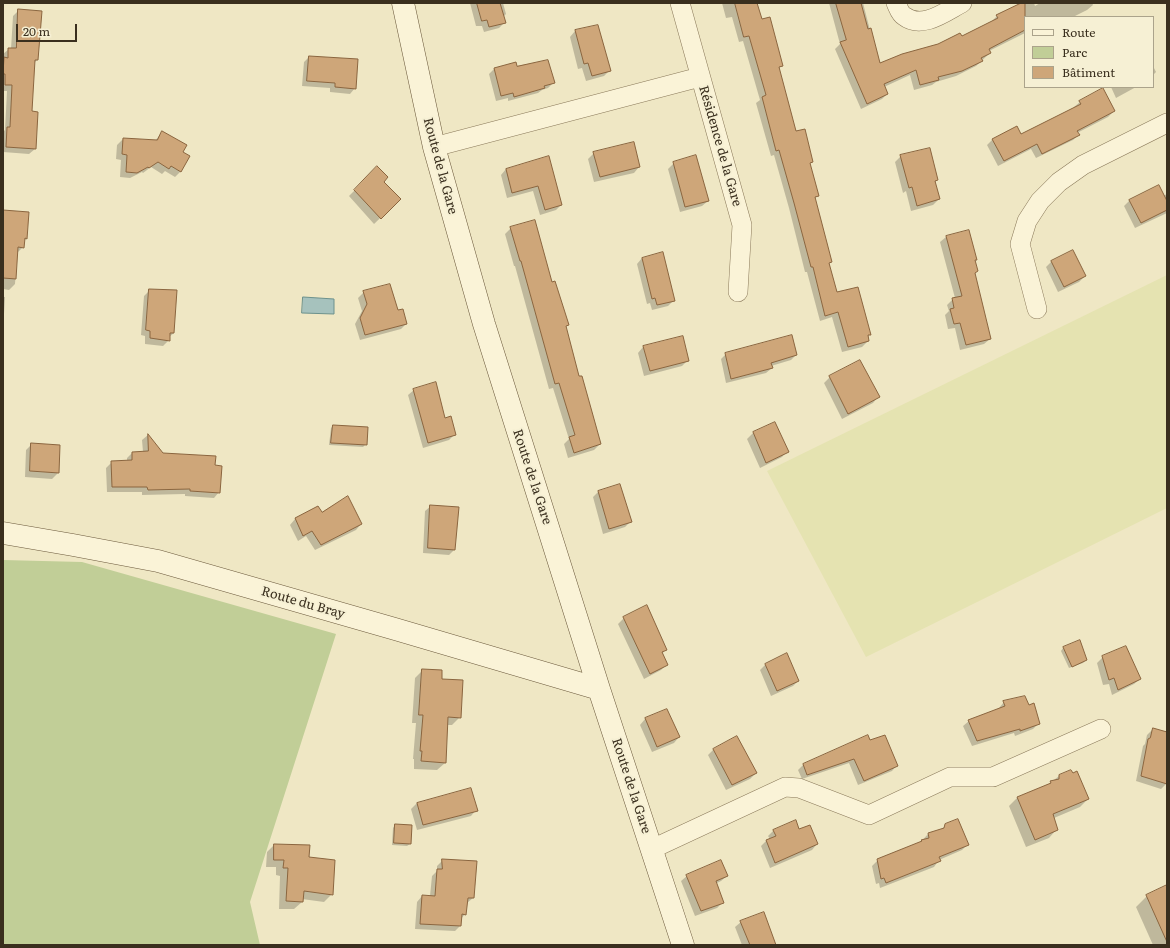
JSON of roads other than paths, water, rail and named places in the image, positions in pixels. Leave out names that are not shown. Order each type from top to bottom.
[{"type":"street","name":"Route de la Gare","points":[[403,3],[434,147],[484,324],[683,945]]},
{"type":"street","name":"Résidence de la Gare","points":[[680,3],[742,225],[738,292]]},
{"type":"street","points":[[896,3],[902,16],[913,21],[926,21],[962,3]]},
{"type":"street","points":[[434,147],[700,77]]},
{"type":"street","points":[[1037,309],[1020,244],[1027,221],[1040,201],[1059,182],[1083,166],[1167,123]]},
{"type":"street","name":"Route du Bray","points":[[3,533],[158,561],[600,689]]},
{"type":"street","points":[[652,849],[785,786],[799,788],[869,815],[950,777],[993,777],[1101,729]]},
{"type":"water","points":[[303,297],[334,299],[334,314],[302,313]]}]
